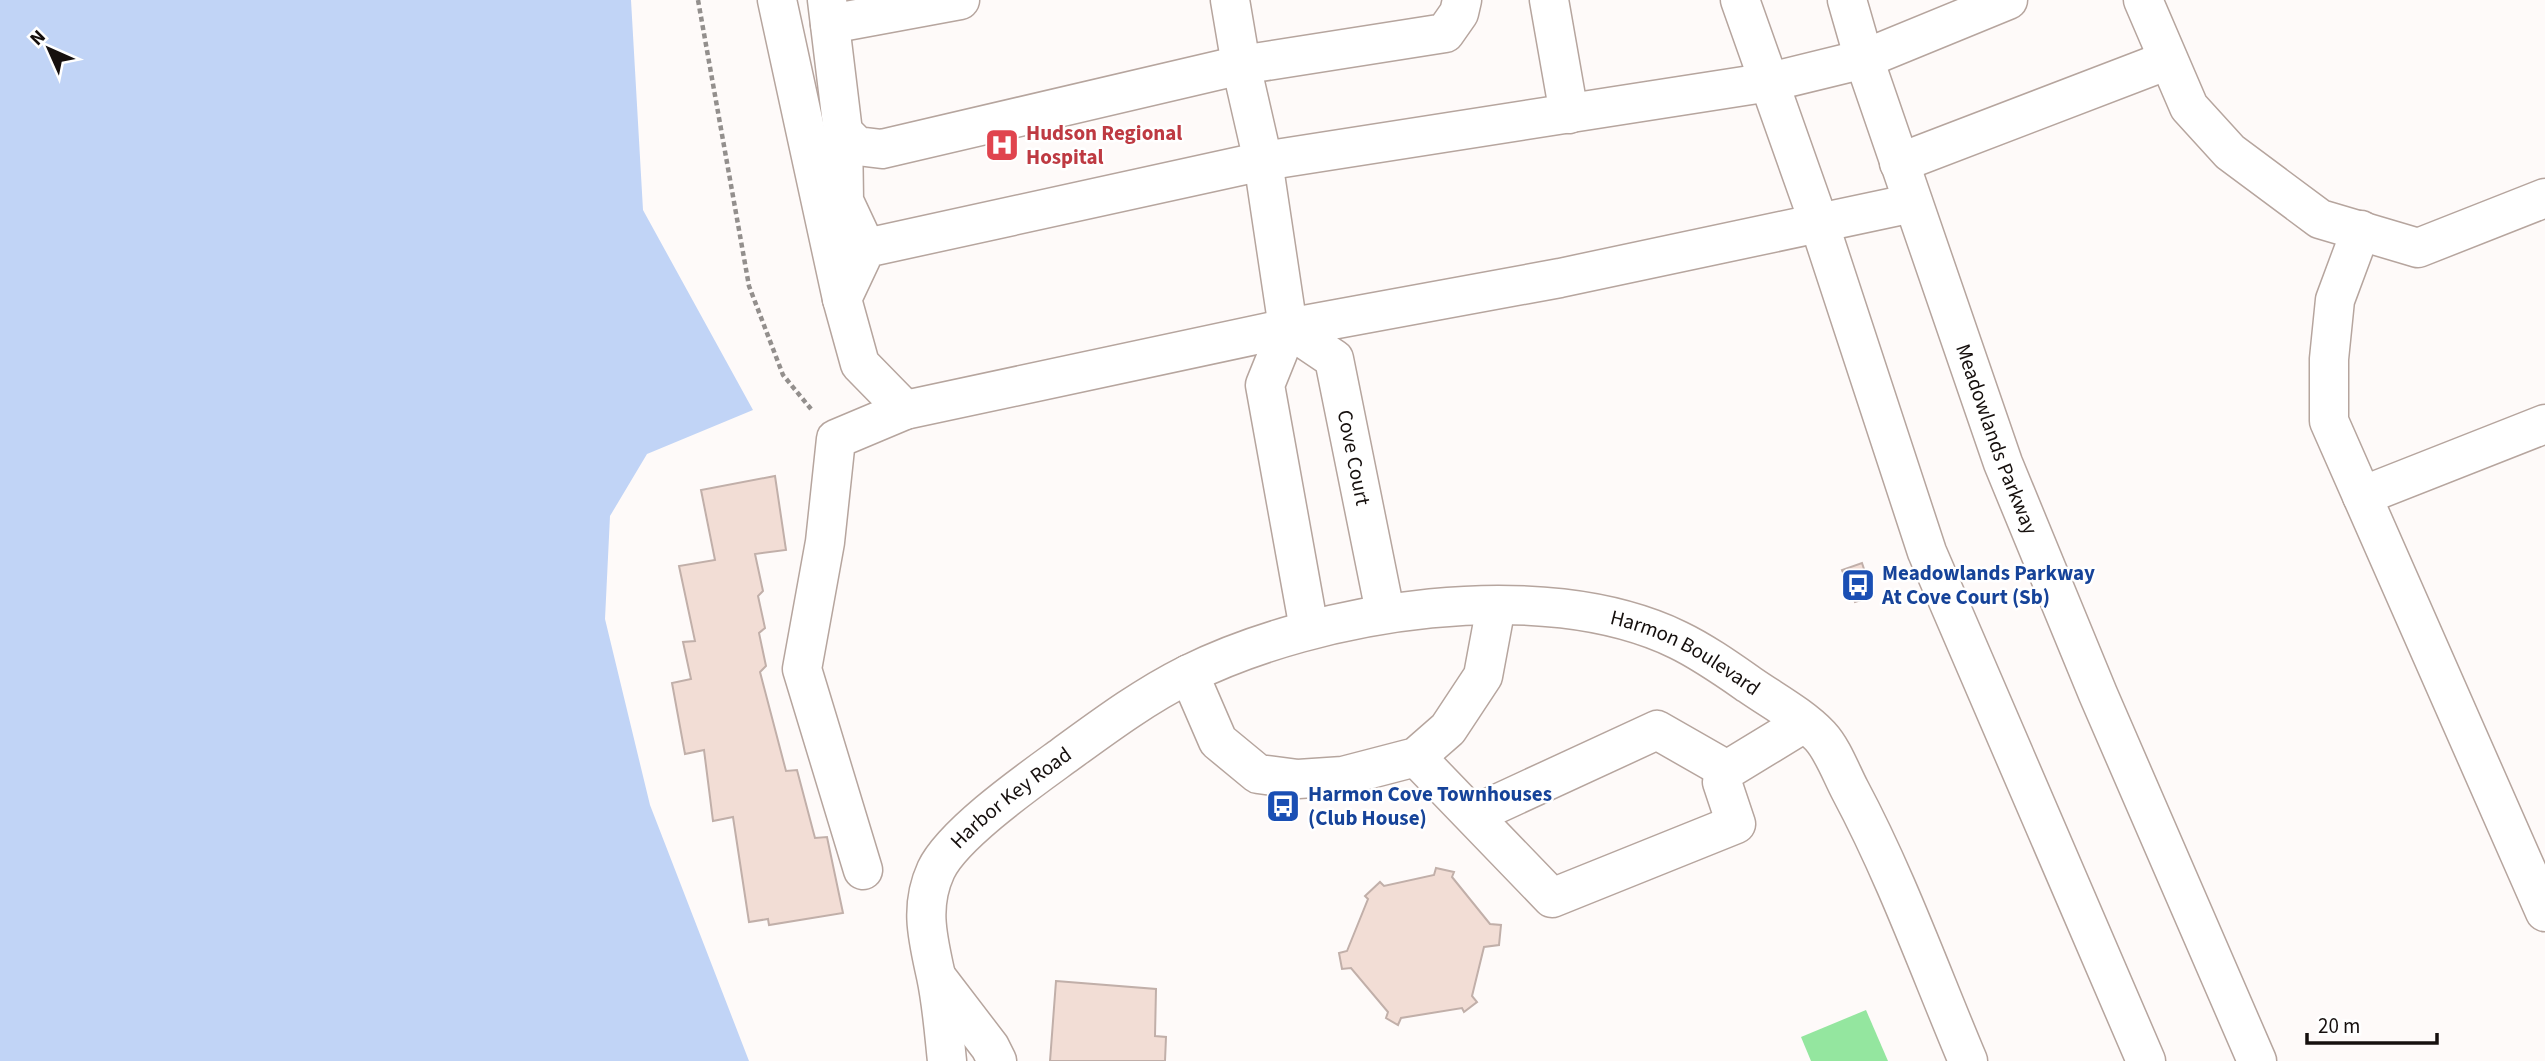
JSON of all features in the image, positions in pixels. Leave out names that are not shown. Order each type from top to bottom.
[{"type":"street","points":[[777,0],[842,299],[860,363],[905,410]]},
{"type":"street","points":[[866,248],[844,201],[843,132],[828,12],[960,0]]},
{"type":"street","points":[[1230,0],[1241,65],[1263,161],[1288,328],[1265,386],[1309,629]]},
{"type":"street","points":[[843,132],[857,146],[882,149],[1241,65],[1445,33],[1459,13],[1462,0]]},
{"type":"street","points":[[1549,0],[1569,114]]},
{"type":"street","points":[[1740,0],[1819,223],[1927,552],[2146,1061]]},
{"type":"street","name":"Meadowlands Parkway","points":[[1847,0],[1899,163],[2003,463],[2098,694],[2257,1061]]},
{"type":"street","points":[[866,248],[1263,161],[1770,82],[1864,59],[2008,0]]},
{"type":"street","points":[[2143,0],[2189,107],[2230,152],[2320,219],[2418,247],[2545,198]]},
{"type":"street","points":[[1899,163],[2168,60]]},
{"type":"street","points":[[863,870],[802,669],[825,542],[836,439],[905,410],[1288,328],[1560,278],[1913,203]]},
{"type":"street","points":[[2361,230],[2334,300],[2329,359],[2329,421],[2545,912]]},
{"type":"street","points":[[842,299],[866,248]]},
{"type":"street","name":"Cove Court","points":[[1288,328],[1334,359],[1385,612]]},
{"type":"street","points":[[2362,496],[2545,424]]},
{"type":"street","points":[[1189,674],[1219,741],[1258,774],[1298,779],[1343,776],[1416,757],[1448,729],[1483,676],[1496,606]]},
{"type":"street","name":"Harmon Boulevard","points":[[1189,674],[1309,629],[1385,612],[1551,606],[1634,624],[1676,639],[1722,665],[1821,737],[1862,813],[1968,1061]]},
{"type":"street","name":"Harbor Key Road","points":[[947,1061],[937,978],[925,919],[937,868],[948,852],[1036,775],[1142,700],[1189,674]]},
{"type":"street","points":[[1416,757],[1552,898],[1736,824],[1723,782],[1727,770],[1804,723]]},
{"type":"street","points":[[1472,815],[1657,730],[1727,770]]},
{"type":"street","name":"Harbor Key Road","points":[[937,978],[990,1047],[997,1061]]},
{"type":"path","points":[[698,0],[749,286],[783,375],[836,439]]},
{"type":"green space","points":[[1866,1010],[1888,1061],[1811,1061],[1801,1037]]},
{"type":"water","points":[[0,0],[631,0],[643,210],[753,410],[647,454],[610,516],[605,619],[650,805],[749,1061],[0,1061]]},
{"type":"building","points":[[775,476],[786,550],[755,554],[763,591],[758,596],[765,628],[759,633],[766,666],[760,672],[786,771],[797,770],[815,838],[827,837],[843,913],[769,925],[768,919],[749,922],[733,817],[713,821],[704,750],[685,754],[672,683],[691,679],[683,642],[695,641],[679,566],[715,560],[701,490]]},
{"type":"building","points":[[1862,563],[1873,596],[1855,602],[1842,570]]},
{"type":"building","points":[[1436,868],[1454,872],[1452,877],[1490,924],[1501,925],[1499,945],[1484,947],[1472,996],[1477,1002],[1464,1012],[1462,1008],[1401,1018],[1398,1025],[1386,1018],[1388,1012],[1351,968],[1342,969],[1339,953],[1347,951],[1368,899],[1365,896],[1380,882],[1384,886],[1434,875]]},
{"type":"building","points":[[1056,981],[1156,989],[1155,1036],[1166,1037],[1165,1061],[1050,1061]]},
{"type":"place","name":"Hudson Regional Hospital","points":[[1002,145]]},
{"type":"place","name":"Meadowlands Parkway At Cove Court (Sb)","points":[[1858,585]]},
{"type":"place","name":"Harmon Cove Townhouses (Club House)","points":[[1283,806]]}]
